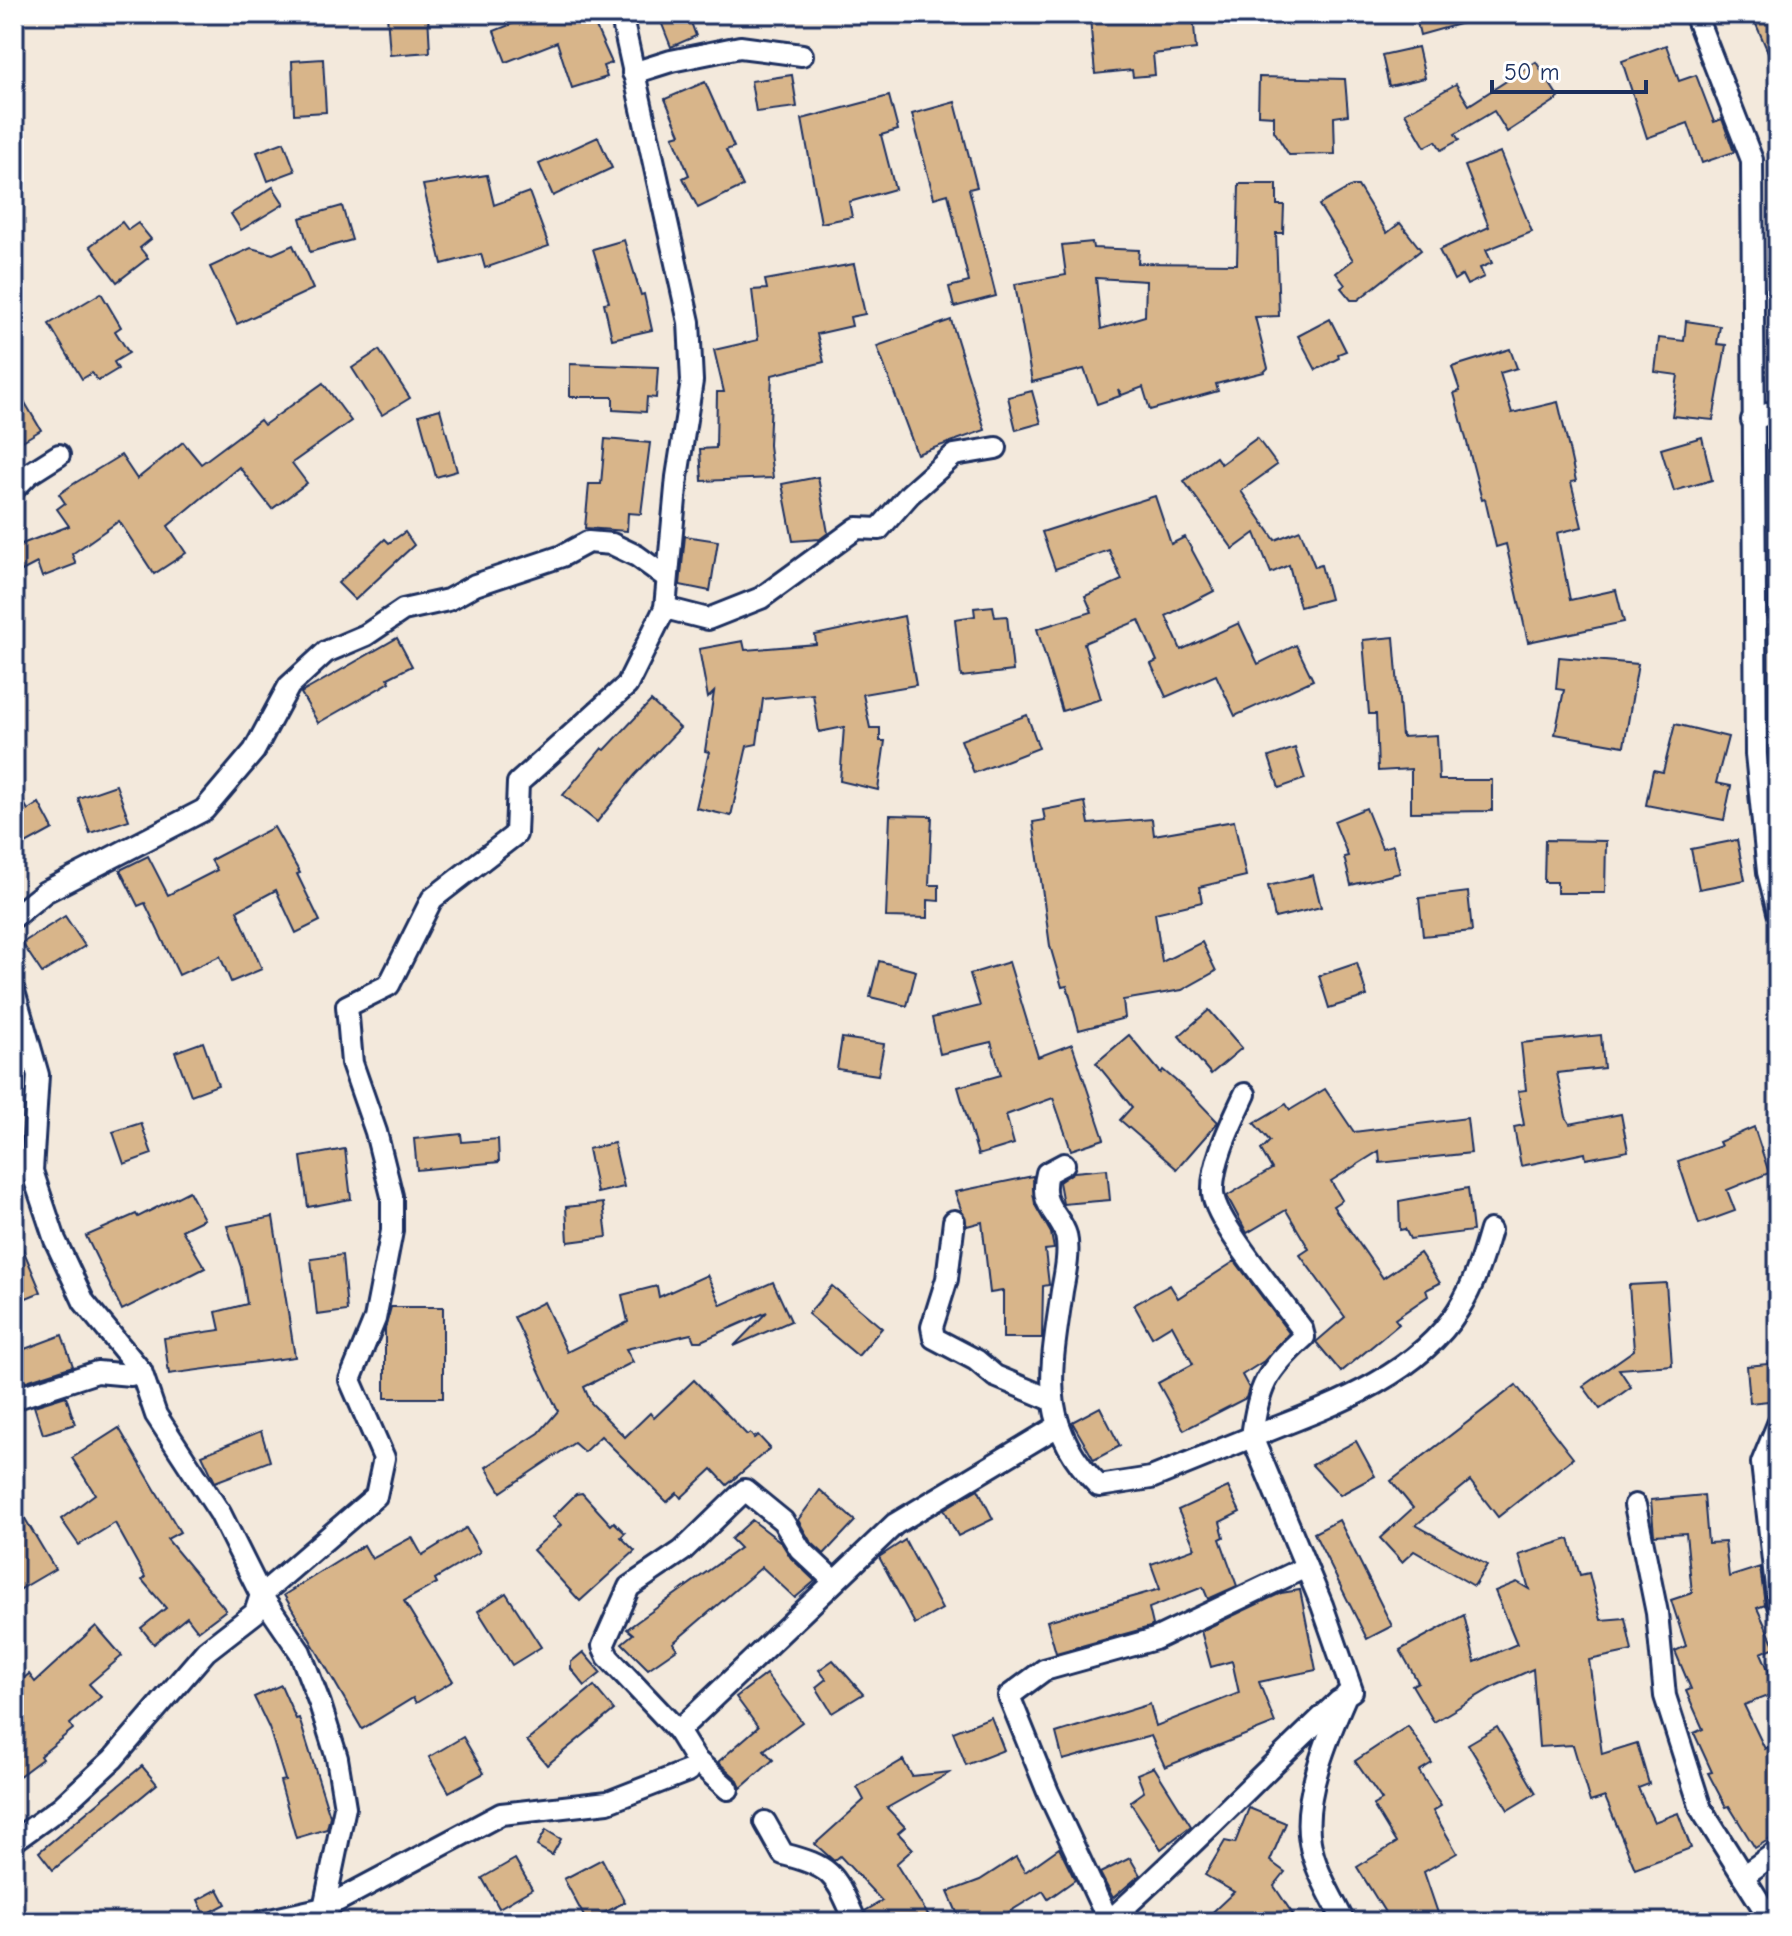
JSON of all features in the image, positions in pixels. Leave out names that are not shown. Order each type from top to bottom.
[{"type":"street","points":[[14,1841],[61,1807],[113,1759],[206,1651],[255,1613],[261,1595],[376,1496],[384,1458],[350,1380],[375,1319],[392,1231],[392,1196],[376,1132],[352,1063],[347,1006],[389,985],[432,899],[516,834],[518,783],[627,685],[665,608],[666,577],[692,381],[690,337],[679,272],[621,14]]},
{"type":"street","points":[[1695,14],[1752,160],[1756,754],[1768,872],[1778,912]]},
{"type":"street","points":[[633,73],[671,61],[740,47],[802,55]]},
{"type":"street","points":[[1752,420],[1778,410]]},
{"type":"street","points":[[665,608],[708,619],[761,598],[857,528],[879,529],[910,494],[954,455],[996,448]]},
{"type":"street","points":[[14,489],[29,474],[59,455]]},
{"type":"street","points":[[14,917],[45,892],[204,810],[254,751],[289,686],[326,652],[366,635],[403,610],[448,600],[475,585],[562,556],[588,542],[612,544],[637,556],[666,577]]},
{"type":"street","points":[[14,991],[38,1075],[32,1171],[46,1218],[84,1302],[141,1371],[156,1415],[220,1513],[261,1595],[300,1652],[337,1758],[345,1807],[327,1915]]},
{"type":"street","points":[[1245,1094],[1214,1180],[1213,1198],[1228,1227],[1302,1329],[1304,1337],[1272,1368],[1259,1388],[1252,1437],[1306,1567],[1352,1691],[1236,1797],[1172,1865],[1108,1922],[1031,1754],[1009,1696],[1044,1670],[1155,1639],[1306,1567]]},
{"type":"street","points":[[1064,1164],[1047,1173],[1044,1183],[1050,1212],[1066,1234],[1066,1268],[1049,1372],[1052,1400],[1058,1426],[1078,1465],[1099,1486],[1151,1478],[1328,1407],[1423,1351],[1458,1312],[1480,1266],[1490,1230]]},
{"type":"street","points":[[954,1221],[947,1279],[932,1327],[934,1338],[976,1360],[995,1376],[1052,1400]]},
{"type":"street","points":[[14,1399],[97,1372],[131,1375],[141,1371]]},
{"type":"street","points":[[1778,1424],[1762,1463],[1778,1605]]},
{"type":"street","points":[[678,1731],[895,1524],[1058,1426]]},
{"type":"street","points":[[728,1789],[696,1760],[678,1731],[608,1657],[603,1646],[629,1587],[682,1551],[745,1490],[783,1521],[800,1549],[833,1580]]},
{"type":"street","points":[[1635,1505],[1657,1613],[1665,1696],[1701,1809],[1772,1922]]},
{"type":"street","points":[[1344,1922],[1310,1845],[1306,1808],[1328,1735],[1346,1695]]},
{"type":"street","points":[[261,1922],[327,1915],[501,1814],[608,1802],[688,1771]]},
{"type":"street","points":[[765,1822],[783,1854],[820,1863],[838,1883],[856,1922]]},
{"type":"street","points":[[1743,1876],[1778,1851]]},
{"type":"building","points":[[387,14],[428,14],[430,52],[390,55]]},
{"type":"building","points":[[537,14],[590,14],[612,63],[603,66],[607,77],[572,88],[557,42],[506,62],[494,31]]},
{"type":"building","points":[[658,14],[688,14],[696,36],[671,47]]},
{"type":"building","points":[[1128,14],[1193,14],[1196,49],[1153,54],[1155,75],[1133,77],[1132,70],[1095,74],[1090,18]]},
{"type":"building","points":[[1415,14],[1476,14],[1477,19],[1420,35]]},
{"type":"building","points":[[1778,14],[1778,75],[1755,22]]},
{"type":"building","points":[[1666,45],[1679,81],[1696,75],[1714,122],[1722,119],[1734,152],[1702,163],[1688,123],[1647,138],[1622,61]]},
{"type":"building","points":[[1418,47],[1425,78],[1389,86],[1382,55]]},
{"type":"building","points":[[323,59],[326,112],[294,114],[292,61]]},
{"type":"building","points":[[1536,62],[1559,98],[1507,132],[1494,111],[1455,134],[1459,140],[1441,150],[1436,141],[1425,147],[1405,113],[1456,84],[1469,105]]},
{"type":"building","points":[[792,75],[797,107],[756,112],[751,81]]},
{"type":"building","points":[[1259,77],[1345,79],[1348,115],[1334,117],[1335,154],[1289,155],[1274,131],[1274,116],[1258,115]]},
{"type":"building","points":[[705,82],[734,147],[726,150],[743,186],[698,208],[683,178],[689,175],[673,136],[680,134],[665,99]]},
{"type":"building","points":[[889,96],[898,130],[881,135],[895,189],[849,202],[852,217],[821,223],[802,119]]},
{"type":"building","points":[[955,102],[977,187],[969,189],[996,296],[954,307],[949,287],[969,282],[948,194],[934,198],[912,114]]},
{"type":"building","points":[[598,137],[612,168],[553,196],[539,164]]},
{"type":"building","points":[[284,142],[295,171],[268,181],[257,152]]},
{"type":"building","points":[[1500,152],[1532,232],[1486,250],[1492,263],[1480,268],[1484,277],[1467,285],[1462,275],[1454,280],[1439,250],[1489,227],[1465,166]]},
{"type":"building","points":[[487,175],[494,205],[529,192],[549,246],[485,268],[481,254],[442,264],[423,185]]},
{"type":"building","points":[[1239,184],[1277,184],[1277,205],[1284,205],[1283,233],[1276,233],[1279,316],[1255,317],[1268,368],[1264,372],[1216,384],[1218,391],[1150,410],[1143,387],[1122,395],[1118,389],[1120,396],[1097,404],[1084,369],[1032,382],[1015,284],[1066,275],[1062,245],[1092,242],[1093,248],[1139,250],[1138,263],[1237,264]],"holes":[[[1096,278],[1146,281],[1145,316],[1101,329]]]},
{"type":"building","points":[[1352,186],[1358,186],[1387,233],[1400,223],[1421,250],[1358,300],[1351,300],[1341,288],[1345,285],[1336,273],[1353,260],[1319,205]]},
{"type":"building","points":[[273,187],[284,204],[241,230],[231,214]]},
{"type":"building","points":[[342,206],[352,240],[310,252],[300,218]]},
{"type":"building","points":[[122,222],[128,230],[138,223],[151,239],[140,248],[148,258],[117,282],[90,246]]},
{"type":"building","points":[[624,240],[641,295],[644,294],[652,330],[612,339],[604,303],[609,302],[593,249]]},
{"type":"building","points":[[293,245],[313,289],[237,324],[210,267],[251,248],[273,254]]},
{"type":"building","points":[[854,264],[865,314],[850,317],[852,326],[817,334],[824,362],[772,375],[769,445],[773,478],[702,481],[700,449],[716,448],[717,392],[724,392],[714,350],[758,340],[752,290],[767,289],[765,280]]},
{"type":"building","points":[[101,293],[121,327],[115,331],[129,353],[114,362],[118,369],[98,381],[92,373],[82,379],[49,324]]},
{"type":"building","points":[[1330,319],[1346,351],[1316,370],[1298,336]]},
{"type":"building","points":[[951,320],[985,430],[917,454],[877,346]]},
{"type":"building","points":[[1686,321],[1720,326],[1717,344],[1726,345],[1713,420],[1672,416],[1678,375],[1655,372],[1659,338],[1684,341]]},
{"type":"building","points":[[1510,349],[1517,368],[1500,373],[1512,413],[1558,402],[1576,481],[1571,482],[1582,527],[1557,533],[1570,600],[1616,590],[1624,622],[1528,642],[1506,544],[1496,547],[1485,499],[1482,500],[1454,393],[1460,391],[1452,367]]},
{"type":"building","points":[[379,350],[410,398],[382,415],[352,368]]},
{"type":"building","points":[[570,364],[658,367],[656,398],[647,397],[646,412],[613,410],[613,397],[570,397]]},
{"type":"building","points":[[323,383],[351,421],[292,463],[307,483],[272,509],[239,467],[168,526],[186,553],[154,574],[119,521],[72,554],[76,564],[42,577],[37,563],[14,575],[14,547],[69,526],[57,509],[65,503],[59,494],[75,483],[121,455],[137,479],[183,442],[201,464],[260,420],[264,425]]},
{"type":"building","points":[[14,384],[41,430],[14,446]]},
{"type":"building","points":[[1032,391],[1041,423],[1016,430],[1008,397]]},
{"type":"building","points":[[440,409],[457,471],[436,477],[419,415]]},
{"type":"building","points":[[1702,437],[1712,480],[1674,491],[1661,449]]},
{"type":"building","points":[[1257,438],[1277,465],[1241,491],[1275,540],[1300,530],[1315,567],[1321,565],[1330,599],[1300,607],[1289,565],[1271,573],[1255,533],[1233,549],[1184,481],[1216,457],[1221,464]]},
{"type":"building","points":[[605,439],[650,443],[641,514],[628,513],[627,531],[585,528],[589,484],[601,484]]},
{"type":"building","points":[[818,477],[828,533],[820,539],[793,541],[782,484]]},
{"type":"building","points":[[1155,496],[1171,544],[1185,537],[1214,591],[1166,616],[1181,650],[1239,623],[1258,664],[1296,645],[1313,680],[1235,716],[1216,675],[1166,697],[1151,664],[1157,661],[1139,620],[1084,643],[1101,699],[1062,711],[1037,629],[1092,612],[1085,596],[1122,580],[1109,550],[1055,569],[1042,532]]},
{"type":"building","points":[[405,532],[414,545],[355,600],[338,583],[385,539],[389,543]]},
{"type":"building","points":[[685,536],[718,541],[710,591],[680,585]]},
{"type":"building","points":[[1778,586],[1778,642],[1771,643],[1768,589]]},
{"type":"building","points":[[993,606],[995,617],[1007,616],[1013,671],[961,677],[955,619],[975,616],[974,608]]},
{"type":"building","points":[[904,616],[916,685],[863,694],[870,728],[880,728],[880,741],[885,741],[878,790],[840,781],[844,727],[819,732],[813,694],[763,699],[757,744],[747,746],[731,816],[696,808],[709,752],[705,751],[714,692],[708,698],[699,649],[743,641],[745,650],[816,644],[815,635]]},
{"type":"building","points":[[1394,637],[1402,737],[1437,735],[1439,780],[1492,780],[1492,811],[1411,812],[1411,769],[1378,771],[1376,714],[1369,714],[1363,640]]},
{"type":"building","points":[[397,638],[412,666],[318,723],[301,693]]},
{"type":"building","points":[[1559,657],[1638,664],[1624,746],[1555,734],[1564,690],[1556,689]]},
{"type":"building","points":[[651,701],[680,728],[635,775],[597,822],[563,795],[602,748],[605,750]]},
{"type":"building","points":[[1027,715],[1039,748],[974,773],[961,740]]},
{"type":"building","points":[[1675,724],[1728,737],[1716,783],[1731,786],[1724,820],[1646,805],[1653,770],[1663,772]]},
{"type":"building","points":[[1295,748],[1305,779],[1279,788],[1269,757]]},
{"type":"building","points":[[14,785],[28,810],[39,803],[53,829],[24,845],[14,828]]},
{"type":"building","points":[[116,785],[129,820],[90,833],[78,798]]},
{"type":"building","points":[[1085,802],[1089,824],[1152,819],[1154,835],[1234,821],[1246,876],[1199,887],[1202,902],[1155,913],[1162,962],[1202,942],[1216,971],[1182,990],[1123,1000],[1125,1018],[1079,1030],[1067,986],[1062,987],[1050,946],[1033,822],[1045,820],[1043,810]]},
{"type":"building","points":[[1366,808],[1382,848],[1393,845],[1400,873],[1351,885],[1344,857],[1348,856],[1334,821]]},
{"type":"building","points":[[890,815],[932,816],[929,885],[939,885],[939,901],[928,900],[928,918],[886,917]]},
{"type":"building","points":[[274,827],[300,873],[297,874],[320,921],[296,933],[276,890],[237,911],[262,969],[231,982],[220,956],[179,975],[145,903],[138,906],[120,870],[148,856],[168,895],[217,870],[211,860]]},
{"type":"building","points":[[1545,840],[1606,841],[1605,893],[1557,893],[1557,882],[1544,882]]},
{"type":"building","points":[[1737,840],[1745,880],[1699,889],[1691,849]]},
{"type":"building","points":[[1313,875],[1321,907],[1275,918],[1268,886]]},
{"type":"building","points":[[1468,892],[1472,931],[1423,936],[1419,898]]},
{"type":"building","points":[[65,916],[85,946],[42,973],[22,943]]},
{"type":"building","points":[[879,961],[916,971],[907,1006],[870,997]]},
{"type":"building","points":[[1009,962],[1038,1057],[1072,1044],[1104,1139],[1071,1150],[1053,1098],[1006,1115],[1014,1144],[978,1155],[958,1087],[1001,1075],[991,1042],[940,1054],[932,1018],[980,1006],[970,974]]},
{"type":"building","points":[[1357,963],[1367,996],[1329,1008],[1319,976]]},
{"type":"building","points":[[1209,1010],[1242,1048],[1211,1074],[1179,1036]]},
{"type":"building","points":[[1129,1035],[1161,1073],[1163,1070],[1189,1092],[1218,1122],[1177,1169],[1120,1120],[1132,1107],[1096,1063]]},
{"type":"building","points":[[1601,1035],[1604,1068],[1557,1073],[1566,1117],[1570,1124],[1621,1114],[1628,1151],[1586,1159],[1585,1153],[1521,1166],[1514,1127],[1524,1125],[1518,1091],[1526,1090],[1521,1043]]},
{"type":"building","points":[[842,1038],[884,1044],[878,1075],[837,1069]]},
{"type":"building","points":[[203,1042],[218,1085],[191,1095],[175,1052]]},
{"type":"building","points":[[1325,1089],[1354,1132],[1467,1118],[1471,1153],[1380,1163],[1379,1151],[1331,1181],[1342,1200],[1333,1206],[1383,1278],[1420,1253],[1440,1283],[1426,1290],[1428,1296],[1395,1319],[1399,1324],[1341,1372],[1316,1342],[1345,1317],[1300,1255],[1309,1249],[1286,1210],[1247,1233],[1227,1196],[1272,1169],[1261,1150],[1270,1141],[1254,1123],[1286,1104],[1290,1110]]},
{"type":"building","points":[[141,1123],[152,1154],[124,1164],[113,1132]]},
{"type":"building","points":[[1754,1127],[1769,1173],[1727,1190],[1735,1211],[1699,1224],[1678,1161],[1721,1146],[1719,1142]]},
{"type":"building","points":[[461,1134],[462,1142],[498,1139],[499,1162],[417,1170],[414,1139]]},
{"type":"building","points":[[614,1143],[624,1187],[597,1193],[588,1149]]},
{"type":"building","points":[[345,1149],[351,1199],[308,1207],[301,1157]]},
{"type":"building","points":[[1107,1169],[1110,1200],[1063,1204],[1059,1182],[1074,1172]]},
{"type":"building","points":[[1033,1176],[1035,1205],[1051,1233],[1054,1249],[1045,1250],[1049,1285],[1043,1286],[1042,1338],[1003,1338],[1003,1291],[990,1293],[982,1222],[967,1226],[955,1192]]},
{"type":"building","points":[[1468,1188],[1473,1231],[1410,1239],[1405,1229],[1400,1230],[1399,1201]]},
{"type":"building","points":[[189,1191],[204,1219],[182,1230],[205,1268],[122,1310],[86,1236],[136,1214],[138,1217]]},
{"type":"building","points":[[603,1203],[607,1237],[568,1242],[566,1207]]},
{"type":"building","points":[[273,1217],[295,1357],[169,1374],[164,1338],[220,1330],[216,1312],[247,1304],[241,1267],[227,1226]]},
{"type":"building","points":[[14,1228],[41,1292],[14,1303]]},
{"type":"building","points":[[342,1255],[347,1311],[317,1315],[311,1259]]},
{"type":"building","points":[[1235,1261],[1289,1333],[1264,1361],[1242,1375],[1249,1388],[1246,1398],[1184,1430],[1158,1383],[1193,1364],[1172,1325],[1152,1337],[1134,1305],[1170,1285],[1178,1298]]},
{"type":"building","points":[[707,1275],[721,1305],[773,1282],[791,1321],[734,1346],[767,1312],[701,1341],[694,1341],[691,1334],[626,1349],[633,1362],[584,1387],[591,1403],[625,1437],[650,1413],[654,1418],[694,1380],[747,1435],[750,1433],[754,1438],[758,1435],[770,1448],[727,1485],[712,1469],[681,1498],[677,1493],[667,1502],[601,1436],[584,1452],[574,1443],[501,1492],[486,1467],[539,1433],[558,1411],[514,1317],[544,1302],[567,1352],[628,1322],[622,1295],[657,1286],[659,1297]]},
{"type":"building","points":[[1666,1283],[1672,1365],[1619,1369],[1631,1387],[1600,1409],[1583,1386],[1634,1350],[1629,1285]]},
{"type":"building","points":[[832,1286],[882,1328],[858,1356],[808,1314]]},
{"type":"building","points":[[391,1307],[443,1307],[443,1398],[385,1398],[385,1329]]},
{"type":"building","points":[[62,1335],[73,1366],[14,1385],[14,1353]]},
{"type":"building","points":[[1778,1363],[1778,1400],[1750,1403],[1747,1366]]},
{"type":"building","points":[[1516,1385],[1573,1458],[1498,1517],[1470,1481],[1416,1525],[1487,1565],[1474,1586],[1414,1551],[1402,1562],[1380,1538],[1413,1508],[1391,1481]]},
{"type":"building","points":[[66,1396],[75,1424],[43,1434],[34,1406]]},
{"type":"building","points":[[1100,1407],[1120,1446],[1094,1460],[1072,1422]]},
{"type":"building","points":[[119,1428],[180,1532],[167,1539],[226,1610],[198,1631],[187,1617],[154,1644],[141,1628],[166,1608],[142,1580],[145,1577],[115,1523],[79,1545],[61,1519],[95,1494],[72,1458]]},
{"type":"building","points":[[261,1431],[270,1461],[215,1482],[202,1455]]},
{"type":"building","points":[[1356,1441],[1375,1476],[1340,1495],[1312,1465]]},
{"type":"building","points":[[1228,1487],[1240,1512],[1220,1522],[1224,1537],[1220,1539],[1237,1586],[1208,1599],[1203,1587],[1149,1608],[1153,1625],[1150,1627],[1056,1653],[1047,1621],[1160,1589],[1151,1564],[1195,1548],[1178,1510]]},
{"type":"building","points":[[978,1489],[993,1519],[958,1536],[944,1509]]},
{"type":"building","points":[[820,1490],[855,1521],[824,1554],[810,1541],[798,1520]]},
{"type":"building","points":[[582,1493],[611,1525],[614,1522],[625,1533],[621,1537],[635,1551],[580,1601],[533,1550],[561,1525],[553,1517],[576,1494]]},
{"type":"building","points":[[1704,1495],[1708,1543],[1725,1542],[1729,1577],[1760,1567],[1765,1605],[1757,1608],[1775,1647],[1761,1653],[1778,1692],[1744,1705],[1765,1749],[1778,1741],[1778,1834],[1755,1848],[1729,1806],[1726,1807],[1708,1773],[1712,1772],[1694,1733],[1703,1729],[1686,1691],[1691,1689],[1675,1651],[1686,1646],[1671,1600],[1692,1593],[1686,1533],[1654,1535],[1651,1500]]},
{"type":"building","points":[[14,1500],[55,1569],[14,1593]]},
{"type":"building","points":[[752,1520],[781,1542],[791,1558],[815,1581],[795,1598],[762,1567],[673,1643],[677,1649],[648,1669],[622,1643],[633,1634],[627,1629],[740,1548],[731,1539]]},
{"type":"building","points":[[1339,1520],[1392,1626],[1367,1639],[1314,1533]]},
{"type":"building","points":[[466,1528],[480,1552],[435,1579],[437,1583],[404,1601],[453,1681],[416,1703],[413,1698],[362,1729],[284,1595],[364,1545],[372,1559],[412,1537],[422,1555]]},
{"type":"building","points":[[1569,1539],[1580,1575],[1589,1573],[1601,1620],[1625,1618],[1632,1651],[1589,1660],[1602,1754],[1637,1743],[1649,1784],[1638,1788],[1654,1822],[1678,1813],[1691,1848],[1635,1869],[1605,1797],[1590,1802],[1573,1745],[1539,1747],[1533,1669],[1493,1687],[1434,1722],[1412,1685],[1418,1682],[1400,1650],[1464,1615],[1475,1662],[1517,1644],[1495,1591],[1517,1582],[1529,1589],[1519,1555]]},
{"type":"building","points":[[905,1540],[942,1609],[915,1624],[879,1557]]},
{"type":"building","points":[[1300,1590],[1316,1670],[1259,1682],[1275,1723],[1165,1767],[1151,1736],[1063,1760],[1056,1733],[1150,1704],[1156,1726],[1239,1693],[1232,1661],[1211,1667],[1201,1631],[1281,1593]]},
{"type":"building","points":[[506,1593],[541,1647],[512,1665],[478,1611]]},
{"type":"building","points":[[96,1626],[122,1656],[89,1684],[101,1697],[70,1724],[73,1729],[40,1756],[42,1759],[14,1780],[14,1731],[23,1724],[14,1713],[14,1686],[29,1674],[35,1682]]},
{"type":"building","points":[[583,1652],[601,1673],[585,1686],[571,1669],[571,1662]]},
{"type":"building","points":[[833,1660],[863,1694],[832,1713],[816,1687],[826,1679],[819,1670]]},
{"type":"building","points":[[766,1674],[802,1722],[764,1750],[773,1760],[741,1788],[737,1779],[718,1762],[758,1727],[736,1697]]},
{"type":"building","points":[[281,1685],[296,1719],[299,1718],[330,1816],[327,1829],[296,1838],[280,1781],[285,1780],[269,1728],[254,1697]]},
{"type":"building","points":[[594,1686],[614,1710],[547,1765],[527,1741]]},
{"type":"building","points":[[991,1717],[1004,1750],[966,1765],[953,1732]]},
{"type":"building","points":[[1408,1726],[1432,1763],[1419,1771],[1441,1806],[1433,1811],[1457,1853],[1424,1872],[1441,1922],[1391,1922],[1357,1867],[1396,1843],[1373,1805],[1382,1800],[1355,1761]]},
{"type":"building","points":[[1497,1727],[1536,1793],[1508,1810],[1468,1744]]},
{"type":"building","points":[[463,1737],[484,1773],[449,1792],[429,1757]]},
{"type":"building","points":[[903,1760],[912,1776],[951,1772],[887,1808],[905,1827],[898,1833],[913,1849],[896,1864],[928,1915],[917,1922],[869,1922],[865,1911],[882,1901],[840,1856],[834,1861],[815,1844],[864,1800],[857,1787]]},
{"type":"building","points":[[142,1766],[157,1784],[53,1870],[39,1852]]},
{"type":"building","points":[[1154,1767],[1191,1826],[1161,1849],[1130,1802],[1144,1792],[1137,1774]]},
{"type":"building","points":[[1249,1808],[1286,1823],[1270,1861],[1285,1872],[1274,1886],[1298,1922],[1202,1922],[1234,1892],[1205,1875],[1225,1841],[1235,1843]]},
{"type":"building","points":[[546,1830],[561,1839],[552,1855],[537,1846]]},
{"type":"building","points":[[1059,1848],[1075,1880],[1048,1899],[1043,1891],[993,1922],[961,1922],[948,1892],[980,1880],[1016,1857],[1025,1872]]},
{"type":"building","points":[[1130,1858],[1140,1875],[1113,1898],[1100,1873]]},
{"type":"building","points":[[515,1859],[532,1889],[499,1908],[482,1878]]},
{"type":"building","points":[[602,1859],[625,1902],[587,1922],[564,1879]]},
{"type":"building","points":[[218,1889],[226,1904],[205,1915],[198,1900]]}]
